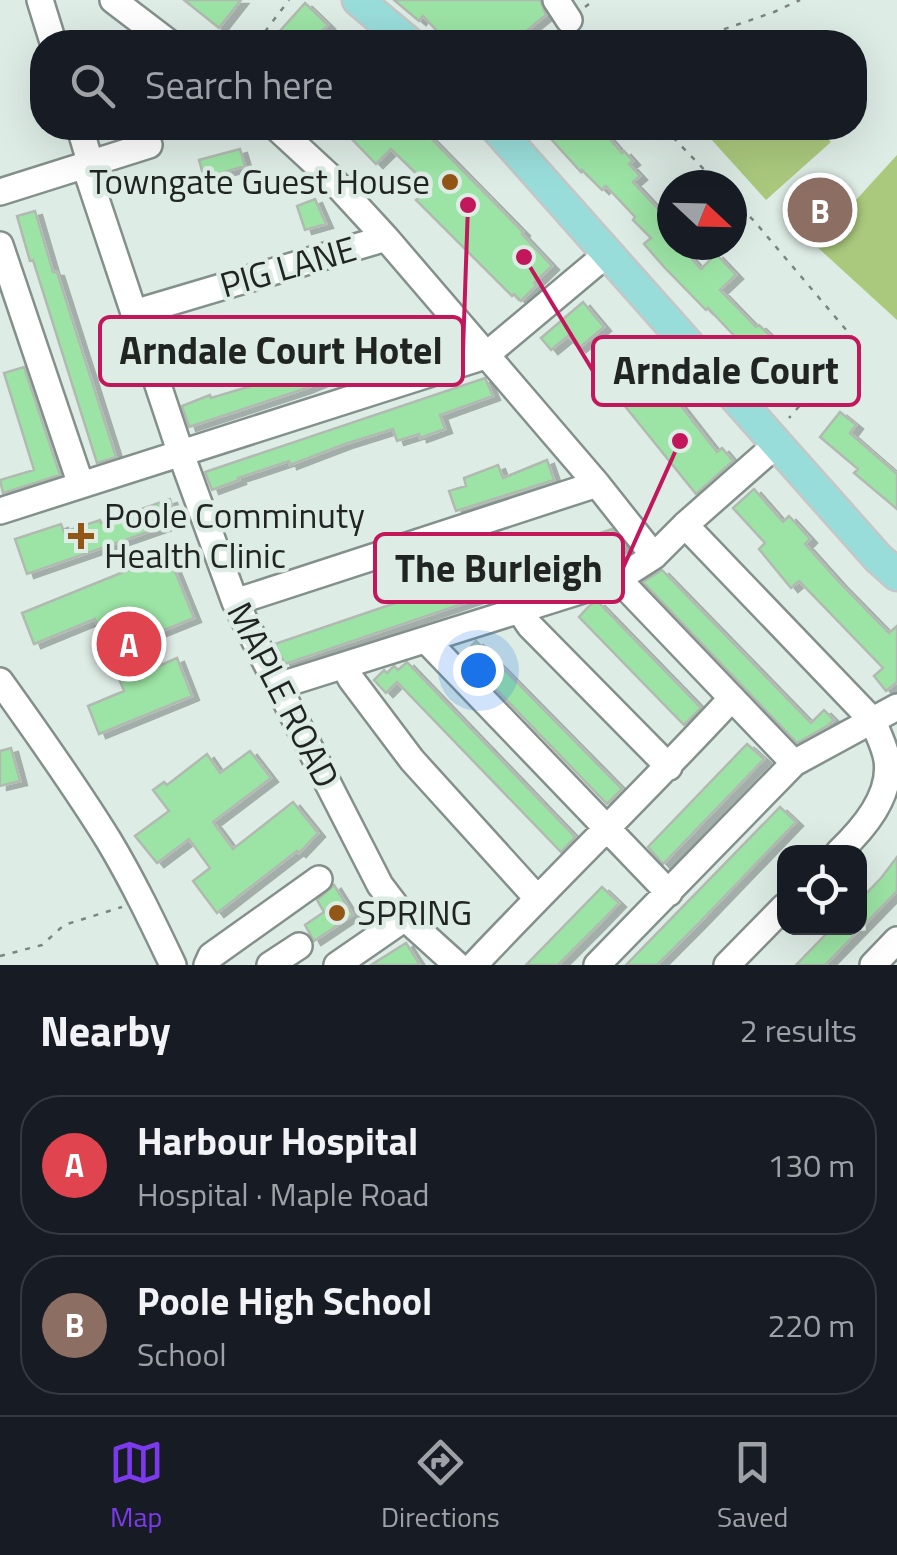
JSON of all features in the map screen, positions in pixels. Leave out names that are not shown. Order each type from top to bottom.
[{"type":"main road","points":[[358,0],[394,30]]},
{"type":"main road","points":[[507,140],[878,558],[897,574]]},
{"type":"street","points":[[40,0],[50,30]]},
{"type":"street","points":[[114,0],[153,30]]},
{"type":"street","name":"MAPLE ROAD","points":[[83,140],[134,312],[235,602],[380,885],[405,918],[457,965]]},
{"type":"street","points":[[290,140],[386,238],[654,556]]},
{"type":"street","points":[[0,192],[149,145]]},
{"type":"street","name":"PIG LANE","points":[[134,312],[386,238]]},
{"type":"street","points":[[0,245],[9,302],[81,484]]},
{"type":"street","points":[[0,511],[485,356],[608,253]]},
{"type":"street","points":[[278,686],[618,578],[654,556],[774,441]]},
{"type":"street","points":[[235,602],[597,484]]},
{"type":"street","points":[[686,525],[873,722],[887,759],[884,786],[873,812],[846,845]]},
{"type":"street","points":[[618,578],[794,764]]},
{"type":"street","points":[[519,610],[530,626],[669,767]]},
{"type":"street","points":[[427,641],[669,892]]},
{"type":"street","points":[[344,666],[412,760],[537,898]]},
{"type":"street","points":[[0,681],[72,782],[143,901],[173,965]]},
{"type":"street","points":[[474,965],[732,698]]},
{"type":"street","points":[[597,965],[794,764],[897,707]]},
{"type":"street","points":[[207,965],[211,956],[319,878]]},
{"type":"street","points":[[727,965],[777,915]]},
{"type":"street","points":[[337,965],[405,918]]},
{"type":"street","points":[[873,965],[897,940]]},
{"type":"street","points":[[270,965],[300,946]]},
{"type":"path","points":[[266,30],[290,0]]},
{"type":"path","points":[[722,30],[800,0]]},
{"type":"path","points":[[676,140],[705,170]]},
{"type":"path","points":[[747,214],[853,338],[852,347],[774,441]]},
{"type":"path","points":[[0,956],[42,944],[64,925],[143,901]]},
{"type":"green space","points":[[712,140],[829,140],[766,200],[747,179],[747,170],[739,170]]},
{"type":"green space","points":[[897,155],[897,320],[815,245]]},
{"type":"building","points":[[184,0],[241,0],[219,28]]},
{"type":"building","points":[[394,0],[540,0],[546,15],[528,30],[436,30],[423,16],[419,21]]},
{"type":"building","points":[[305,3],[328,25],[323,30],[281,30]]},
{"type":"building","points":[[353,140],[433,140],[552,266],[521,301],[512,296],[416,200],[430,187],[391,149],[376,164]]},
{"type":"building","points":[[552,140],[611,140],[633,161],[629,164],[640,176],[633,182],[657,208],[657,259],[644,244],[651,238],[633,220],[635,217],[606,186],[602,190]]},
{"type":"building","points":[[240,149],[245,166],[204,178],[199,160]]},
{"type":"building","points":[[315,199],[326,224],[305,230],[297,206]]},
{"type":"building","points":[[35,211],[116,457],[97,463],[17,216]]},
{"type":"building","points":[[658,260],[693,260],[701,269],[710,260],[722,260],[736,275],[720,290],[779,344],[771,352],[801,378],[786,396],[745,355],[749,351]]},
{"type":"building","points":[[583,302],[604,327],[579,348],[568,336],[551,350],[541,338]]},
{"type":"building","points":[[438,325],[443,343],[348,371],[189,427],[182,406],[251,386],[345,351]]},
{"type":"building","points":[[632,349],[717,452],[722,448],[733,461],[696,494],[624,405],[637,395],[612,368]]},
{"type":"building","points":[[24,367],[60,475],[3,493],[0,480],[34,470],[4,373]]},
{"type":"building","points":[[485,378],[493,396],[440,415],[445,429],[420,438],[419,434],[397,441],[393,429],[290,465],[289,461],[238,478],[212,490],[205,472]]},
{"type":"building","points":[[840,412],[856,425],[850,433],[897,474],[897,509],[854,473],[858,469],[820,437]]},
{"type":"building","points":[[547,460],[554,480],[456,511],[449,491],[466,486],[464,478],[498,465],[503,478]]},
{"type":"building","points":[[754,489],[783,522],[789,516],[810,539],[805,544],[889,633],[897,626],[897,682],[886,691],[874,676],[883,668],[799,581],[791,588],[759,549],[765,543],[733,508]]},
{"type":"building","name":"Poole Comminuty Health Clinic","points":[[170,499],[177,522],[27,574],[15,539],[61,524],[64,532],[100,520],[101,523]]},
{"type":"building","points":[[612,529],[624,544],[616,552],[285,664],[275,644]]},
{"type":"building","points":[[168,554],[194,618],[142,639],[154,668],[177,658],[192,696],[99,734],[88,706],[124,691],[95,619],[34,644],[22,613]]},
{"type":"building","points":[[662,570],[811,723],[824,710],[834,720],[797,743],[643,582]]},
{"type":"building","points":[[598,602],[701,708],[684,725],[579,617]]},
{"type":"building","points":[[476,641],[622,789],[607,804],[463,655]]},
{"type":"building","points":[[407,662],[575,837],[561,852],[397,682],[386,693],[374,680],[384,670],[387,673],[394,666],[398,670]]},
{"type":"building","points":[[747,744],[764,759],[663,864],[648,847]]},
{"type":"building","points":[[11,748],[20,781],[0,786],[0,751]]},
{"type":"building","points":[[250,751],[271,778],[213,822],[233,849],[293,802],[318,833],[299,853],[217,913],[193,881],[210,868],[189,839],[157,863],[135,836],[169,811],[153,790],[164,782],[167,785],[207,754],[220,773]]},
{"type":"building","points":[[780,807],[796,822],[698,924],[657,965],[626,965]]},
{"type":"building","points":[[897,857],[897,891],[867,922],[867,893]]},
{"type":"building","name":"SPRING","points":[[334,885],[353,915],[314,941],[305,925],[324,912],[317,900]]},
{"type":"building","points":[[602,887],[619,903],[599,924],[558,965],[526,965]]},
{"type":"building","points":[[825,935],[854,935],[825,965],[796,965]]},
{"type":"building","points":[[406,943],[420,965],[371,965]]},
{"type":"place","name":"Towngate Guest House","points":[[450,182]]},
{"type":"place","name":"Arndale Court Hotel","points":[[468,205]]},
{"type":"place","name":"Poole High School","points":[[820,210]]},
{"type":"place","name":"Arndale Court","points":[[524,257]]},
{"type":"place","name":"The Burleigh","points":[[680,441]]},
{"type":"place","name":"Poole Comminuty Health Clinic","points":[[81,536]]},
{"type":"place","name":"Harbour Hospital","points":[[129,644]]},
{"type":"place","name":"SPRING","points":[[337,913]]}]
